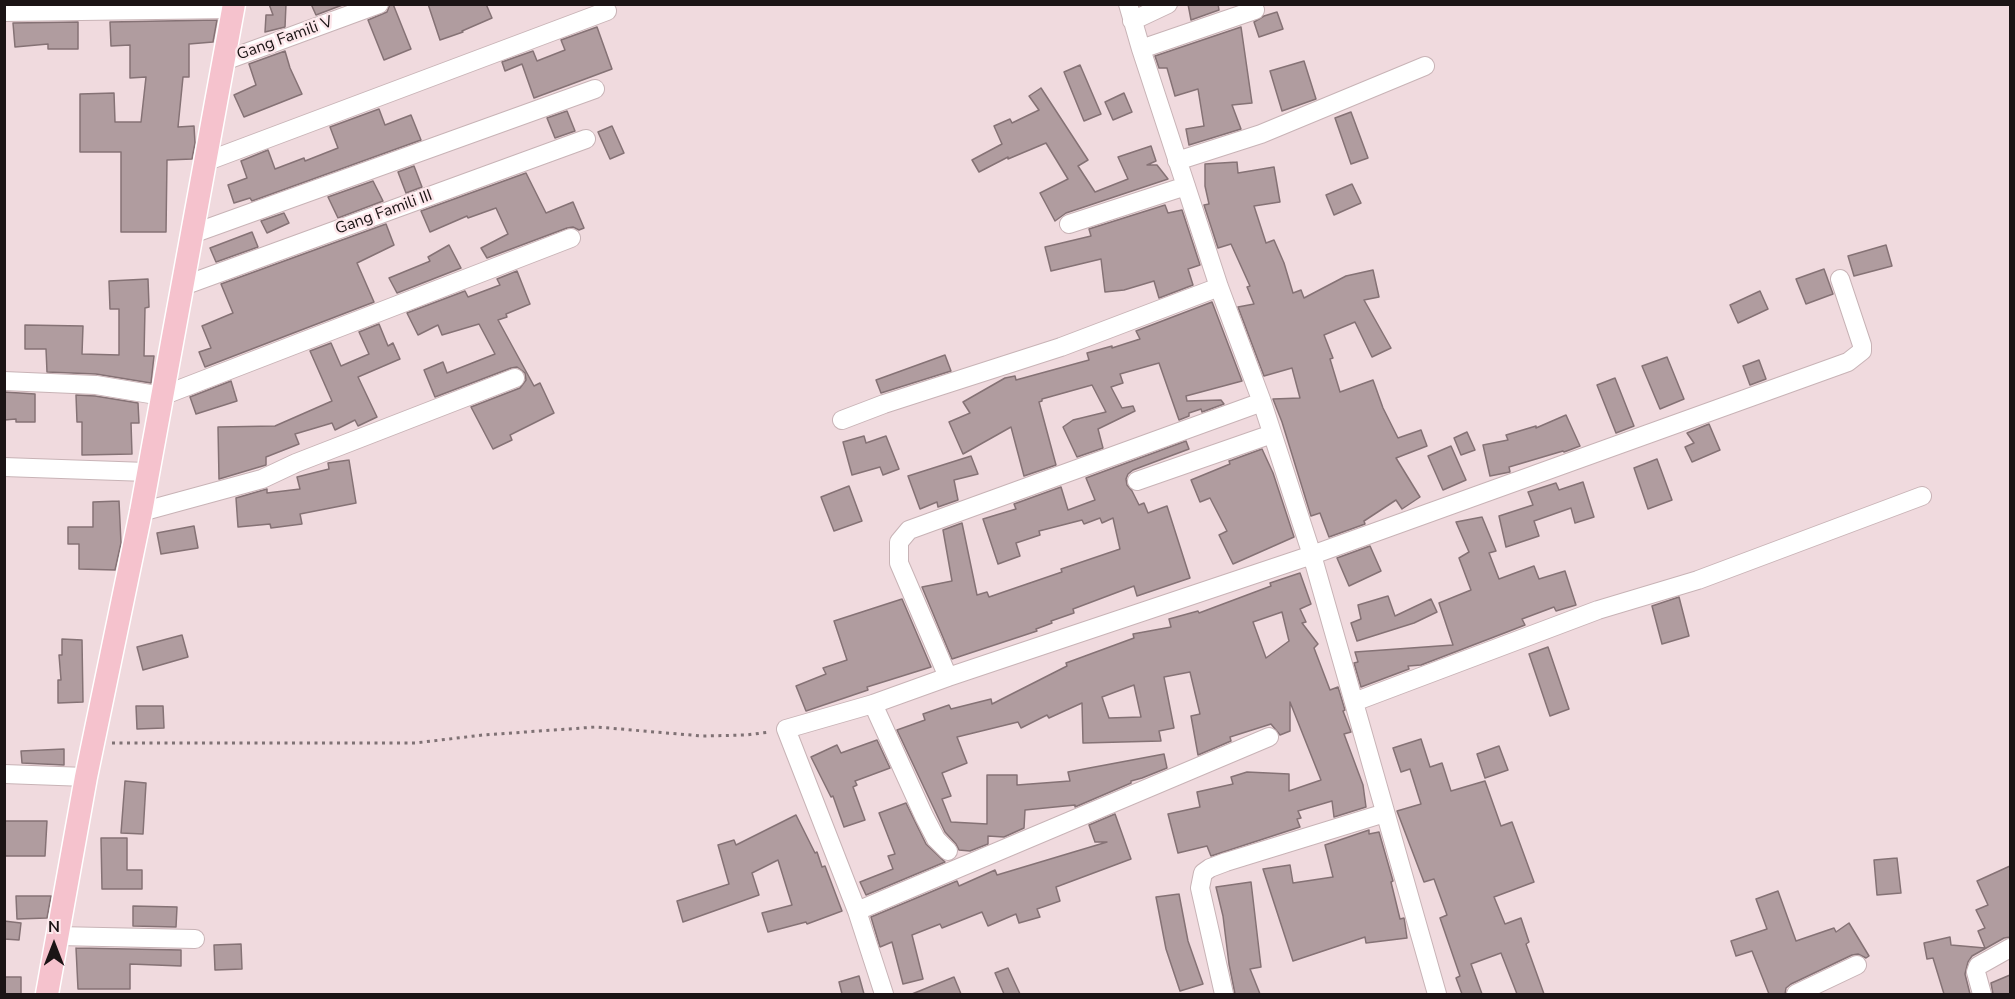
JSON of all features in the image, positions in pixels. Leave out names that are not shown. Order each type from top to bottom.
[{"type":"main road","points":[[47,994],[86,777],[141,512],[234,7]]},
{"type":"street","name":"Gang Famili V","points":[[224,61],[379,4]]},
{"type":"street","points":[[1168,4],[1130,13],[1219,287],[1262,402],[1312,555],[1437,994]]},
{"type":"street","points":[[4,12],[234,7]]},
{"type":"street","points":[[1141,49],[1255,10]]},
{"type":"street","points":[[206,162],[607,11]]},
{"type":"street","points":[[1177,161],[1261,134],[1425,66]]},
{"type":"street","points":[[192,234],[596,89]]},
{"type":"street","name":"Gang Famili III","points":[[183,286],[586,139]]},
{"type":"street","points":[[1069,224],[1186,186]]},
{"type":"street","points":[[4,381],[96,385],[162,396],[571,238]]},
{"type":"street","points":[[884,994],[857,911],[786,729],[873,704],[1312,555],[1848,362],[1862,351],[1863,345],[1840,279]]},
{"type":"street","points":[[843,420],[885,404],[1061,347],[1219,287]]},
{"type":"street","points":[[141,512],[262,479],[296,463],[515,378]]},
{"type":"street","points":[[948,677],[899,563],[899,542],[909,530],[1262,402]]},
{"type":"street","points":[[1137,481],[1272,434]]},
{"type":"street","points":[[4,467],[147,472]]},
{"type":"street","points":[[1354,702],[1598,610],[1698,580],[1922,496]]},
{"type":"street","points":[[873,704],[924,816],[936,839],[948,850]]},
{"type":"street","points":[[857,911],[1269,737]]},
{"type":"street","points":[[4,774],[86,777]]},
{"type":"street","points":[[1224,994],[1200,888],[1203,873],[1226,862],[1385,813]]},
{"type":"street","points":[[57,936],[195,939]]},
{"type":"street","points":[[1982,994],[1976,972],[1978,966],[2010,948]]},
{"type":"street","points":[[1796,994],[1857,965]]},
{"type":"path","points":[[93,743],[415,743],[473,736],[596,727],[703,736],[746,735],[786,729]]},
{"type":"building","points":[[269,4],[286,4],[285,27],[265,32],[266,15],[273,15]]},
{"type":"building","points":[[311,4],[345,4],[316,15]]},
{"type":"building","points":[[390,4],[393,4],[411,49],[384,60],[368,20],[387,12]]},
{"type":"building","points":[[428,4],[486,4],[492,18],[440,40]]},
{"type":"building","points":[[1188,4],[1218,4],[1219,10],[1191,20]]},
{"type":"building","points":[[1277,12],[1283,29],[1259,37],[1254,22]]},
{"type":"building","points":[[217,20],[213,42],[189,44],[189,77],[183,77],[178,127],[194,126],[195,143],[192,159],[167,160],[166,232],[121,232],[121,152],[80,152],[80,94],[114,93],[115,122],[141,122],[146,77],[130,78],[130,45],[111,46],[110,22]]},
{"type":"building","points":[[78,22],[78,49],[48,49],[48,44],[15,47],[13,23]]},
{"type":"building","points":[[597,27],[612,69],[534,98],[522,64],[505,71],[502,62],[533,51],[537,61],[565,50],[561,40]]},
{"type":"building","points":[[1241,27],[1252,103],[1232,105],[1241,129],[1189,145],[1186,129],[1204,126],[1198,89],[1175,96],[1167,68],[1159,68],[1155,56]]},
{"type":"building","points":[[285,51],[302,94],[244,117],[234,95],[256,85],[249,64]]},
{"type":"building","points":[[1304,61],[1316,99],[1282,111],[1270,71]]},
{"type":"building","points":[[1080,65],[1101,114],[1084,121],[1064,72]]},
{"type":"building","points":[[1041,88],[1088,160],[1078,166],[1095,192],[1128,179],[1118,157],[1151,146],[1156,161],[1147,165],[1157,165],[1168,179],[1066,213],[1055,221],[1040,193],[1068,179],[1046,143],[1008,159],[1008,157],[979,172],[972,160],[1002,144],[994,126],[1010,119],[1012,123],[1039,110],[1029,96]]},
{"type":"building","points":[[1124,93],[1132,112],[1113,120],[1105,102]]},
{"type":"building","points":[[379,109],[385,125],[411,115],[421,140],[252,201],[250,198],[234,203],[228,185],[247,178],[241,161],[268,150],[275,169],[304,158],[305,161],[338,148],[330,127]]},
{"type":"building","points":[[567,111],[575,131],[555,138],[547,118]]},
{"type":"building","points":[[1351,112],[1368,158],[1351,164],[1335,118]]},
{"type":"building","points":[[612,126],[624,153],[610,159],[598,132]]},
{"type":"building","points":[[1237,162],[1238,173],[1274,167],[1280,202],[1254,206],[1266,243],[1274,240],[1293,293],[1301,290],[1304,298],[1346,276],[1373,270],[1379,297],[1364,300],[1391,348],[1372,357],[1355,322],[1324,335],[1333,358],[1330,359],[1340,392],[1373,380],[1383,408],[1398,438],[1421,430],[1427,446],[1396,458],[1420,497],[1402,509],[1396,500],[1364,521],[1365,524],[1329,537],[1320,513],[1311,516],[1273,399],[1300,398],[1292,368],[1264,376],[1238,307],[1254,304],[1247,287],[1250,286],[1231,244],[1218,248],[1204,205],[1209,204],[1205,186],[1205,164]]},
{"type":"building","points":[[414,166],[422,187],[406,193],[398,172]]},
{"type":"building","points":[[526,173],[546,213],[573,202],[584,228],[579,230],[573,227],[567,228],[487,258],[481,248],[508,234],[496,208],[468,218],[467,216],[430,232],[421,211]]},
{"type":"building","points":[[373,181],[383,201],[338,218],[328,197]]},
{"type":"building","points":[[1352,184],[1361,203],[1334,215],[1326,195]]},
{"type":"building","points":[[1165,205],[1168,213],[1182,210],[1200,265],[1188,269],[1193,285],[1159,298],[1154,281],[1124,290],[1105,292],[1101,259],[1051,271],[1045,247],[1091,236],[1089,229]]},
{"type":"building","points":[[284,213],[289,223],[267,233],[261,221]]},
{"type":"building","points":[[386,224],[394,245],[357,263],[374,302],[205,367],[199,352],[211,348],[202,326],[233,313],[221,284]]},
{"type":"building","points":[[252,232],[258,247],[216,262],[210,248]]},
{"type":"building","points":[[449,245],[461,268],[397,293],[389,278],[430,261],[428,257]]},
{"type":"building","points":[[1886,245],[1892,266],[1854,276],[1848,256]]},
{"type":"building","points":[[1824,269],[1833,294],[1806,304],[1796,279]]},
{"type":"building","points":[[517,271],[530,304],[498,320],[534,386],[540,383],[554,413],[510,435],[512,440],[493,449],[471,407],[520,388],[526,380],[525,373],[517,367],[511,368],[435,397],[424,370],[443,362],[447,373],[495,354],[479,324],[442,335],[438,325],[418,335],[407,313],[465,291],[468,297],[500,285],[497,279]]},
{"type":"building","points":[[148,279],[149,307],[145,308],[144,356],[154,356],[151,383],[96,374],[47,372],[46,349],[25,349],[25,325],[83,326],[82,354],[119,355],[119,309],[110,309],[109,281]]},
{"type":"building","points":[[1760,291],[1768,309],[1738,323],[1730,305]]},
{"type":"building","points":[[1212,302],[1242,381],[1186,396],[1187,401],[1221,400],[1224,404],[1202,412],[1201,409],[1189,413],[1189,416],[1179,420],[1159,363],[1120,374],[1123,383],[1111,387],[1122,408],[1133,406],[1135,411],[1098,429],[1103,448],[1077,457],[1063,427],[1073,420],[1106,412],[1092,385],[1042,399],[1039,402],[1056,465],[1024,476],[1011,427],[963,454],[949,422],[970,413],[963,402],[1005,378],[1015,376],[1016,380],[1089,360],[1087,353],[1140,339],[1136,331]]},
{"type":"building","points":[[379,324],[388,346],[393,343],[400,359],[358,377],[377,417],[358,426],[355,420],[335,430],[332,423],[295,434],[299,444],[266,457],[266,465],[219,479],[218,427],[275,426],[332,401],[310,351],[331,343],[341,366],[369,354],[359,332]]},
{"type":"building","points":[[945,355],[951,371],[881,393],[876,380]]},
{"type":"building","points":[[1667,357],[1684,399],[1660,409],[1642,366]]},
{"type":"building","points":[[1759,360],[1766,379],[1750,385],[1743,366]]},
{"type":"building","points":[[1615,378],[1634,426],[1616,433],[1597,385]]},
{"type":"building","points":[[231,381],[237,401],[196,414],[190,397]]},
{"type":"building","points":[[4,392],[35,394],[35,422],[4,420]]},
{"type":"building","points":[[76,395],[138,403],[139,423],[131,423],[132,454],[82,455],[82,422],[77,422]]},
{"type":"building","points":[[1566,415],[1580,446],[1509,467],[1510,472],[1490,476],[1483,445],[1508,440],[1506,435],[1536,426],[1536,428]]},
{"type":"building","points":[[1709,424],[1720,450],[1692,462],[1685,447],[1694,443],[1687,433]]},
{"type":"building","points":[[1467,432],[1475,450],[1461,455],[1454,438]]},
{"type":"building","points":[[864,436],[866,443],[886,436],[899,469],[883,475],[880,467],[852,475],[843,442]]},
{"type":"building","points":[[1186,441],[1189,449],[1133,470],[1126,479],[1139,505],[1144,503],[1148,513],[1167,506],[1190,578],[1137,596],[1134,586],[1073,609],[1074,613],[1051,621],[1052,623],[1036,629],[1037,631],[952,659],[922,587],[952,581],[943,530],[962,523],[977,595],[987,592],[989,597],[1062,572],[1061,569],[1120,549],[1113,518],[1102,523],[1100,518],[1084,524],[1082,520],[1039,531],[1040,535],[1016,543],[1020,556],[998,564],[983,519],[1016,509],[1014,504],[1061,487],[1068,510],[1095,500],[1086,478]]},
{"type":"building","points":[[1451,446],[1466,480],[1443,490],[1428,456]]},
{"type":"building","points":[[1262,449],[1273,473],[1294,537],[1233,564],[1219,535],[1227,531],[1210,498],[1200,502],[1191,480],[1230,464],[1229,461]]},
{"type":"building","points":[[971,456],[978,474],[954,480],[958,500],[938,507],[937,502],[920,509],[908,476]]},
{"type":"building","points":[[1657,459],[1672,500],[1648,509],[1634,468]]},
{"type":"building","points":[[349,460],[356,503],[300,514],[302,524],[271,528],[270,524],[238,527],[236,498],[267,489],[267,493],[300,489],[297,477],[329,469],[328,463]]},
{"type":"building","points":[[1583,482],[1594,517],[1575,523],[1571,508],[1534,521],[1539,536],[1506,547],[1499,516],[1533,505],[1528,492],[1556,483],[1559,490]]},
{"type":"building","points":[[849,486],[862,521],[834,531],[821,497]]},
{"type":"building","points":[[119,501],[121,543],[115,570],[79,569],[79,544],[68,544],[68,527],[93,527],[93,502]]},
{"type":"building","points":[[1482,517],[1496,551],[1489,553],[1499,579],[1534,566],[1539,579],[1565,571],[1576,605],[1556,611],[1554,607],[1522,619],[1525,625],[1421,665],[1408,666],[1409,669],[1361,687],[1354,663],[1358,662],[1355,652],[1453,645],[1439,603],[1471,590],[1459,558],[1469,552],[1456,522]]},
{"type":"building","points":[[194,526],[198,548],[161,554],[157,533]]},
{"type":"building","points":[[1370,546],[1381,571],[1349,586],[1337,558]]},
{"type":"building","points":[[1300,573],[1311,604],[1300,609],[1306,622],[1302,623],[1318,644],[1314,648],[1330,690],[1338,687],[1345,710],[1343,711],[1351,732],[1344,734],[1363,785],[1366,807],[1334,817],[1332,801],[1298,811],[1301,818],[1297,819],[1300,827],[1211,856],[1207,846],[1178,853],[1168,814],[1200,807],[1197,792],[1233,784],[1231,777],[1247,772],[1289,774],[1289,791],[1321,780],[1290,702],[1290,731],[1280,735],[1271,724],[1230,737],[1231,741],[1198,755],[1191,716],[1200,714],[1190,672],[1164,677],[1174,728],[1159,731],[1161,741],[1083,743],[1082,703],[1049,718],[1047,715],[1021,728],[1018,722],[957,737],[967,763],[942,773],[951,796],[942,799],[951,822],[987,824],[987,775],[1017,775],[1017,785],[1070,781],[1068,772],[1164,754],[1167,768],[1131,781],[1131,783],[1075,807],[1075,805],[1025,810],[1024,828],[1004,837],[988,836],[988,844],[970,851],[959,850],[945,832],[897,730],[925,720],[923,714],[949,705],[951,709],[991,699],[992,704],[1067,666],[1066,663],[1134,638],[1133,634],[1171,627],[1169,619],[1198,611],[1199,613],[1271,586],[1270,583]],"holes":[[[1282,612],[1289,641],[1266,658],[1253,622]],[[1134,685],[1141,717],[1109,718],[1102,697]]]},
{"type":"building","points":[[1388,596],[1395,616],[1431,599],[1437,612],[1414,623],[1357,641],[1351,623],[1361,619],[1358,605]]},
{"type":"building","points":[[1679,597],[1689,636],[1662,644],[1652,606]]},
{"type":"building","points":[[902,599],[931,667],[867,687],[868,690],[806,711],[796,686],[826,674],[823,668],[847,660],[834,621]]},
{"type":"building","points":[[182,635],[188,657],[143,670],[137,647]]},
{"type":"building","points":[[62,639],[82,640],[83,702],[58,703],[58,680],[61,680],[59,655],[62,655]]},
{"type":"building","points":[[1548,647],[1569,709],[1550,716],[1529,654]]},
{"type":"building","points":[[136,706],[163,706],[164,728],[137,729]]},
{"type":"building","points":[[1421,739],[1430,767],[1442,763],[1451,791],[1485,781],[1501,826],[1512,822],[1534,882],[1494,897],[1505,924],[1521,918],[1529,942],[1526,944],[1544,994],[1517,994],[1501,953],[1471,964],[1482,994],[1462,994],[1456,978],[1460,976],[1440,918],[1447,915],[1434,879],[1424,882],[1397,811],[1421,804],[1410,769],[1401,772],[1393,748]]},
{"type":"building","points":[[877,740],[890,768],[855,781],[857,785],[853,787],[865,820],[844,827],[833,796],[831,797],[811,757],[837,745],[841,753]]},
{"type":"building","points":[[1499,746],[1508,770],[1485,778],[1477,754]]},
{"type":"building","points":[[64,749],[64,765],[22,763],[21,751]]},
{"type":"building","points":[[125,781],[146,783],[143,834],[121,833]]},
{"type":"building","points":[[906,803],[926,844],[945,862],[866,895],[860,882],[893,869],[888,856],[895,854],[879,813]]},
{"type":"building","points":[[1115,814],[1131,859],[1056,887],[1060,901],[1037,909],[1040,917],[1019,923],[1016,914],[988,926],[982,912],[942,928],[940,924],[912,935],[923,979],[903,984],[892,942],[880,947],[871,917],[957,881],[959,886],[995,870],[997,875],[1107,842],[1095,842],[1089,825]]},
{"type":"building","points":[[796,815],[815,853],[817,852],[822,867],[825,866],[842,911],[807,924],[806,922],[768,932],[762,913],[792,905],[778,860],[752,873],[759,895],[683,922],[677,901],[729,884],[718,845],[734,840],[736,845]]},
{"type":"building","points":[[4,821],[47,821],[45,856],[4,856]]},
{"type":"building","points":[[1369,830],[1369,834],[1379,832],[1393,881],[1391,882],[1400,919],[1404,918],[1407,938],[1366,943],[1365,937],[1293,961],[1263,869],[1290,865],[1293,883],[1333,877],[1325,845]]},
{"type":"building","points":[[101,838],[127,838],[127,870],[142,870],[142,889],[102,889]]},
{"type":"building","points":[[1897,858],[1901,893],[1877,895],[1874,860]]},
{"type":"building","points":[[2010,866],[2010,937],[1972,956],[1965,974],[1970,994],[1944,994],[1933,958],[1927,959],[1924,943],[1950,937],[1951,945],[1985,948],[1978,931],[1985,928],[1976,910],[1988,905],[1977,881]]},
{"type":"building","points":[[1251,882],[1261,967],[1250,969],[1260,994],[1235,994],[1223,916],[1216,887]]},
{"type":"building","points":[[1778,891],[1796,941],[1834,928],[1836,932],[1849,923],[1869,956],[1866,958],[1858,954],[1852,955],[1791,984],[1786,988],[1785,994],[1769,994],[1752,951],[1736,956],[1731,941],[1767,929],[1756,899]]},
{"type":"building","points":[[1179,894],[1188,941],[1203,984],[1180,991],[1166,949],[1156,897]]},
{"type":"building","points":[[16,896],[51,896],[47,918],[17,919]]},
{"type":"building","points":[[133,906],[177,907],[176,927],[133,926]]},
{"type":"building","points":[[4,921],[21,923],[19,940],[4,939]]},
{"type":"building","points":[[241,944],[242,969],[215,970],[214,945]]},
{"type":"building","points":[[76,948],[181,950],[181,966],[130,964],[130,989],[78,989]]},
{"type":"building","points":[[1008,968],[1020,994],[1004,994],[995,973]]},
{"type":"building","points":[[2010,975],[2010,994],[1993,994],[1991,983]]},
{"type":"building","points":[[859,976],[864,994],[842,994],[839,982]]},
{"type":"building","points":[[4,977],[21,977],[21,994],[4,994]]},
{"type":"building","points":[[954,977],[961,994],[912,994]]}]
